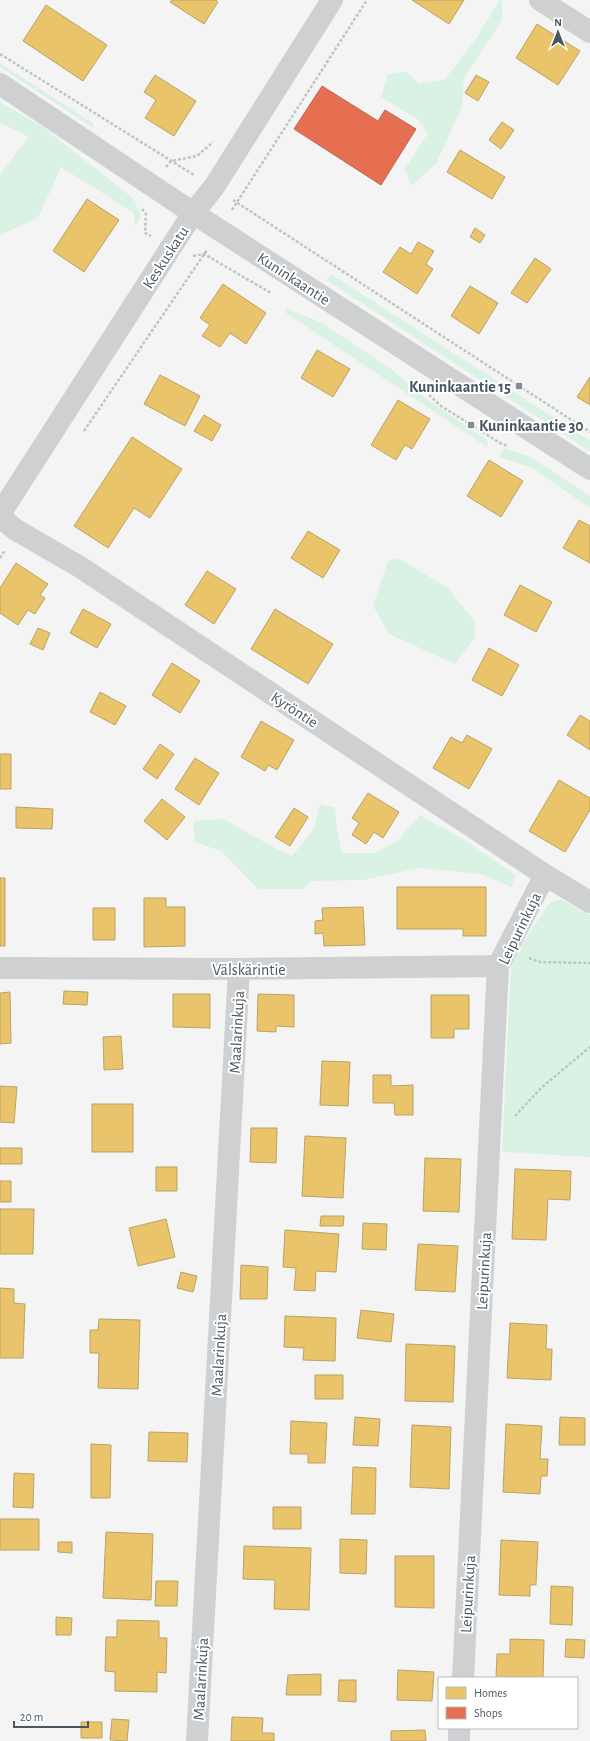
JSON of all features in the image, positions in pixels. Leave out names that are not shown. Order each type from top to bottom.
[{"type":"street","name":"Keskuskatu","points":[[5,520],[193,213],[214,187],[332,0]]},
{"type":"street","points":[[540,0],[590,32]]},
{"type":"street","name":"Kuninkaantie","points":[[0,84],[193,213],[590,469]]},
{"type":"street","name":"Kyröntie","points":[[5,520],[80,567],[545,874],[590,902]]},
{"type":"street","name":"Leipurinkuja","points":[[463,1677],[489,1144],[502,959],[545,874]]},
{"type":"street","name":"Välskärintie","points":[[0,968],[239,969],[502,959]]},
{"type":"street","name":"Maalarinkuja","points":[[197,1741],[239,969]]},
{"type":"street","points":[[459,1729],[459,1741]]},
{"type":"path","points":[[82,433],[220,230],[367,0]]},
{"type":"path","points":[[0,54],[214,187],[236,203],[590,432]]},
{"type":"path","points":[[171,161],[197,156],[212,142],[216,136]]},
{"type":"path","points":[[0,558],[5,520]]},
{"type":"path","points":[[502,959],[540,962],[590,963]]},
{"type":"path","points":[[489,1144],[541,1088],[590,1047]]},
{"type":"green space","points":[[500,0],[502,0],[502,20],[464,78],[462,107],[436,164],[411,186],[405,169],[428,133],[418,120],[381,97],[388,74],[407,72],[419,84],[445,79],[477,37]]},
{"type":"green space","points":[[0,63],[94,124],[92,127],[0,67]]},
{"type":"green space","points":[[0,102],[43,127],[134,199],[141,217],[135,227],[134,213],[61,167],[38,218],[0,235],[0,174],[29,137],[0,123]]},
{"type":"green space","points":[[331,274],[590,441],[590,451],[326,280]]},
{"type":"green space","points":[[285,308],[320,322],[391,369],[421,395],[488,441],[487,447],[286,313]]},
{"type":"green space","points":[[503,448],[531,457],[590,496],[590,508],[532,468],[500,457]]},
{"type":"green space","points":[[398,558],[448,588],[475,622],[475,637],[455,664],[389,634],[373,606],[388,561]]},
{"type":"green space","points":[[320,804],[335,808],[337,830],[342,853],[375,853],[397,841],[420,815],[468,842],[515,875],[512,887],[481,874],[420,868],[363,880],[312,881],[303,889],[258,889],[221,851],[195,842],[193,821],[224,819],[271,846],[292,856],[314,828]]},
{"type":"green space","points":[[561,899],[590,915],[590,1157],[502,1152],[511,963],[533,927],[551,902]]},
{"type":"building: Homes","points":[[172,0],[216,0],[218,2],[204,24],[170,2]]},
{"type":"building: Homes","points":[[412,0],[464,0],[449,24]]},
{"type":"building: Homes","points":[[46,5],[107,45],[83,81],[23,41]]},
{"type":"building: Homes","points":[[537,24],[580,51],[558,85],[516,58]]},
{"type":"building: Homes","points":[[155,75],[196,101],[174,136],[145,118],[156,100],[144,92]]},
{"type":"building: Homes","points":[[476,75],[489,82],[478,101],[465,93]]},
{"type":"building: Homes","points":[[502,122],[514,130],[501,149],[489,140]]},
{"type":"building: Homes","points":[[460,150],[505,177],[492,199],[447,172]]},
{"type":"building: Homes","points":[[87,199],[119,220],[84,272],[53,251]]},
{"type":"building: Homes","points":[[475,228],[485,235],[480,243],[470,237]]},
{"type":"building: Homes","points":[[418,242],[434,251],[426,264],[433,269],[417,294],[383,272],[400,247],[411,254]]},
{"type":"building: Homes","points":[[535,258],[551,269],[527,303],[511,293]]},
{"type":"building: Homes","points":[[223,284],[266,313],[246,344],[230,333],[220,347],[202,336],[210,325],[200,318]]},
{"type":"building: Homes","points":[[470,286],[498,303],[479,334],[451,316]]},
{"type":"building: Homes","points":[[317,350],[350,369],[333,397],[301,378]]},
{"type":"building: Homes","points":[[160,375],[200,396],[185,426],[144,404]]},
{"type":"building: Homes","points":[[590,377],[590,405],[577,397]]},
{"type":"building: Homes","points":[[398,400],[430,419],[412,449],[405,445],[396,460],[371,445]]},
{"type":"building: Homes","points":[[204,415],[221,425],[212,441],[194,431]]},
{"type":"building: Homes","points":[[132,437],[182,469],[150,518],[134,508],[108,548],[74,526]]},
{"type":"building: Homes","points":[[489,460],[523,481],[501,517],[467,496]]},
{"type":"building: Homes","points":[[579,520],[590,526],[590,563],[563,548]]},
{"type":"building: Homes","points":[[308,531],[340,550],[323,578],[291,558]]},
{"type":"building: Homes","points":[[16,563],[48,584],[40,595],[45,598],[35,614],[28,610],[18,625],[0,613],[0,588]]},
{"type":"building: Homes","points":[[207,571],[236,589],[214,624],[185,605]]},
{"type":"building: Homes","points":[[520,585],[552,602],[536,632],[504,615]]},
{"type":"building: Homes","points":[[83,609],[111,624],[97,648],[70,633]]},
{"type":"building: Homes","points":[[275,609],[333,644],[308,684],[251,649]]},
{"type":"building: Homes","points":[[38,628],[50,633],[43,650],[30,644]]},
{"type":"building: Homes","points":[[489,648],[519,665],[502,696],[472,680]]},
{"type":"building: Homes","points":[[172,663],[200,681],[180,713],[152,695]]},
{"type":"building: Homes","points":[[100,692],[126,706],[115,725],[90,712]]},
{"type":"building: Homes","points":[[580,715],[590,721],[590,750],[567,735]]},
{"type":"building: Homes","points":[[261,721],[294,740],[277,770],[268,765],[265,771],[241,757]]},
{"type":"building: Homes","points":[[467,735],[492,749],[469,789],[433,768],[451,737],[462,743]]},
{"type":"building: Homes","points":[[160,744],[174,754],[157,779],[143,769]]},
{"type":"building: Homes","points":[[0,754],[11,754],[11,789],[0,789]]},
{"type":"building: Homes","points":[[195,758],[219,773],[199,805],[175,789]]},
{"type":"building: Homes","points":[[559,780],[590,798],[590,810],[565,852],[529,831]]},
{"type":"building: Homes","points":[[368,793],[399,812],[383,838],[374,832],[366,844],[352,835],[359,823],[352,818]]},
{"type":"building: Homes","points":[[162,799],[185,817],[167,840],[144,821]]},
{"type":"building: Homes","points":[[16,807],[53,809],[52,829],[16,828]]},
{"type":"building: Homes","points":[[294,808],[308,817],[290,846],[275,837]]},
{"type":"building: Homes","points":[[0,878],[5,878],[5,946],[0,946]]},
{"type":"building: Homes","points":[[397,887],[486,887],[486,936],[463,936],[463,929],[397,929]]},
{"type":"building: Homes","points":[[144,898],[166,898],[166,907],[185,907],[185,946],[144,947]]},
{"type":"building: Homes","points":[[363,907],[365,945],[324,946],[323,933],[315,934],[315,921],[323,920],[322,908]]},
{"type":"building: Homes","points":[[93,908],[115,908],[115,940],[93,940]]},
{"type":"building: Homes","points":[[64,991],[88,992],[87,1005],[63,1004]]},
{"type":"building: Homes","points":[[10,992],[11,1043],[0,1044],[0,993]]},
{"type":"building: Homes","points":[[173,994],[210,994],[210,1028],[173,1027]]},
{"type":"building: Homes","points":[[258,994],[294,995],[294,1027],[276,1026],[276,1032],[257,1031]]},
{"type":"building: Homes","points":[[431,995],[469,995],[469,1029],[454,1029],[454,1038],[431,1038]]},
{"type":"building: Homes","points":[[121,1036],[123,1069],[104,1070],[103,1037]]},
{"type":"building: Homes","points":[[322,1061],[350,1062],[348,1106],[320,1105]]},
{"type":"building: Homes","points":[[373,1075],[391,1075],[391,1086],[413,1085],[413,1115],[395,1115],[394,1103],[373,1103]]},
{"type":"building: Homes","points":[[0,1086],[17,1087],[14,1123],[0,1122]]},
{"type":"building: Homes","points":[[92,1104],[133,1104],[133,1152],[92,1152]]},
{"type":"building: Homes","points":[[251,1128],[277,1128],[276,1163],[250,1162]]},
{"type":"building: Homes","points":[[305,1136],[346,1138],[343,1198],[302,1196]]},
{"type":"building: Homes","points":[[0,1148],[22,1148],[22,1164],[0,1164]]},
{"type":"building: Homes","points":[[425,1158],[461,1159],[459,1212],[423,1211]]},
{"type":"building: Homes","points":[[156,1167],[177,1167],[177,1191],[156,1191]]},
{"type":"building: Homes","points":[[515,1169],[571,1171],[570,1200],[548,1199],[546,1240],[512,1239]]},
{"type":"building: Homes","points":[[0,1181],[11,1181],[11,1202],[0,1202]]},
{"type":"building: Homes","points":[[0,1209],[34,1209],[33,1254],[0,1254]]},
{"type":"building: Homes","points":[[321,1216],[344,1216],[343,1226],[320,1226]]},
{"type":"building: Homes","points":[[166,1219],[175,1257],[138,1266],[129,1228]]},
{"type":"building: Homes","points":[[363,1223],[387,1224],[386,1250],[362,1249]]},
{"type":"building: Homes","points":[[285,1230],[339,1234],[336,1272],[316,1271],[315,1291],[294,1290],[296,1268],[283,1267]]},
{"type":"building: Homes","points":[[418,1244],[458,1246],[455,1292],[415,1290]]},
{"type":"building: Homes","points":[[241,1265],[268,1267],[267,1299],[240,1299]]},
{"type":"building: Homes","points":[[181,1272],[197,1276],[193,1292],[177,1288]]},
{"type":"building: Homes","points":[[0,1288],[14,1289],[14,1303],[25,1304],[23,1358],[0,1358]]},
{"type":"building: Homes","points":[[361,1310],[394,1314],[391,1342],[357,1338]]},
{"type":"building: Homes","points":[[285,1316],[336,1318],[335,1361],[303,1360],[304,1348],[284,1347]]},
{"type":"building: Homes","points":[[99,1319],[140,1320],[138,1389],[98,1388],[99,1353],[90,1353],[90,1330],[98,1330]]},
{"type":"building: Homes","points":[[510,1323],[547,1325],[546,1349],[552,1349],[551,1380],[507,1378]]},
{"type":"building: Homes","points":[[406,1344],[455,1346],[453,1402],[405,1401]]},
{"type":"building: Homes","points":[[315,1375],[343,1375],[343,1399],[315,1399]]},
{"type":"building: Homes","points":[[355,1417],[380,1419],[378,1446],[353,1445]]},
{"type":"building: Homes","points":[[560,1417],[585,1418],[585,1445],[559,1445]]},
{"type":"building: Homes","points":[[291,1421],[327,1423],[325,1463],[308,1463],[308,1454],[290,1454]]},
{"type":"building: Homes","points":[[506,1424],[542,1426],[540,1459],[548,1459],[547,1476],[541,1476],[540,1494],[503,1492]]},
{"type":"building: Homes","points":[[412,1425],[451,1427],[449,1489],[410,1487]]},
{"type":"building: Homes","points":[[149,1432],[188,1433],[187,1462],[148,1461]]},
{"type":"building: Homes","points":[[91,1444],[111,1445],[110,1498],[91,1498]]},
{"type":"building: Homes","points":[[353,1467],[376,1468],[375,1514],[351,1514]]},
{"type":"building: Homes","points":[[14,1473],[34,1474],[33,1508],[13,1507]]},
{"type":"building: Homes","points":[[273,1507],[301,1507],[301,1529],[273,1529]]},
{"type":"building: Homes","points":[[0,1519],[39,1519],[39,1550],[0,1550]]},
{"type":"building: Homes","points":[[106,1532],[153,1534],[151,1600],[103,1598]]},
{"type":"building: Homes","points":[[340,1539],[367,1540],[366,1574],[340,1573]]},
{"type":"building: Homes","points":[[501,1540],[538,1542],[536,1585],[530,1585],[530,1596],[499,1595]]},
{"type":"building: Homes","points":[[58,1542],[72,1542],[72,1553],[58,1552]]},
{"type":"building: Homes","points":[[244,1546],[311,1548],[309,1610],[274,1609],[275,1580],[243,1579]]},
{"type":"building: Homes","points":[[395,1556],[434,1556],[434,1608],[395,1607]]},
{"type":"building: Homes","points":[[156,1581],[178,1581],[177,1606],[155,1606]]},
{"type":"building: Homes","points":[[551,1586],[573,1587],[572,1625],[550,1624]]},
{"type":"building: Homes","points":[[56,1617],[72,1618],[71,1635],[56,1635]]},
{"type":"building: Homes","points":[[117,1620],[159,1621],[159,1638],[167,1638],[166,1673],[157,1672],[157,1692],[115,1691],[115,1672],[105,1671],[106,1637],[117,1637]]},
{"type":"building: Homes","points":[[510,1639],[544,1640],[543,1677],[496,1677],[497,1654],[510,1654]]},
{"type":"building: Homes","points":[[566,1639],[585,1640],[584,1658],[565,1657]]},
{"type":"building: Homes","points":[[398,1670],[434,1672],[432,1701],[397,1700]]},
{"type":"building: Homes","points":[[321,1674],[321,1695],[286,1695],[288,1675]]},
{"type":"building: Homes","points":[[339,1680],[356,1680],[356,1702],[338,1701]]},
{"type":"building: Homes","points":[[232,1717],[263,1718],[262,1733],[274,1733],[274,1741],[231,1741]]},
{"type":"building: Homes","points":[[112,1719],[129,1720],[127,1741],[110,1740]]},
{"type":"building: Homes","points":[[81,1722],[102,1722],[102,1738],[81,1738]]},
{"type":"building: Homes","points":[[425,1730],[426,1741],[391,1741],[391,1731]]},
{"type":"building: Shops","points":[[322,86],[378,121],[385,110],[416,129],[381,185],[294,129]]},
{"type":"place","name":"Kuninkaantie 15","points":[[519,386]]},
{"type":"place","name":"Kuninkaantie 30","points":[[471,425]]}]
